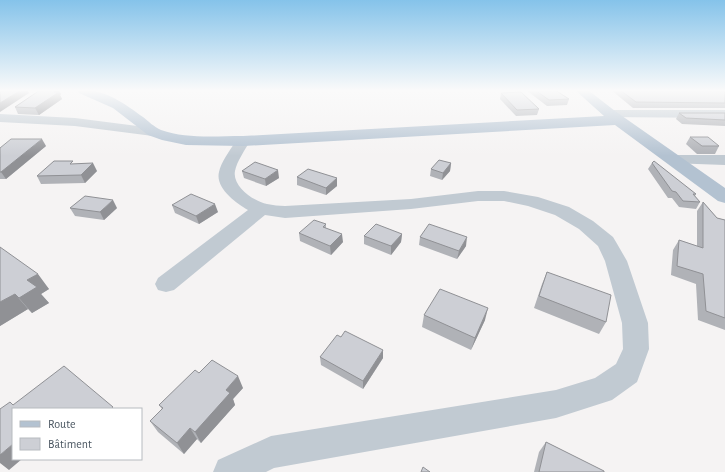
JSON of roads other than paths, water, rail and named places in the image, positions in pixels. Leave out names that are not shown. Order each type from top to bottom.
[{"type":"main road","points":[[127,112],[153,132],[167,137],[186,140],[243,141],[614,117]]},
{"type":"main road","points":[[608,112],[725,197]]},
{"type":"street","points":[[0,118],[8,112]]},
{"type":"street","points":[[614,117],[725,114]]},
{"type":"street","points":[[0,118],[75,122],[153,132]]},
{"type":"street","points":[[230,472],[271,452],[556,404],[602,390],[627,373],[636,349],[635,324],[616,261],[606,242],[586,225],[562,211],[532,201],[504,196],[478,196],[410,204],[285,212],[261,209],[247,202],[232,189],[226,179],[227,170],[243,141]]},
{"type":"street","points":[[674,160],[725,160]]},
{"type":"street","points":[[166,284],[261,209]]}]
